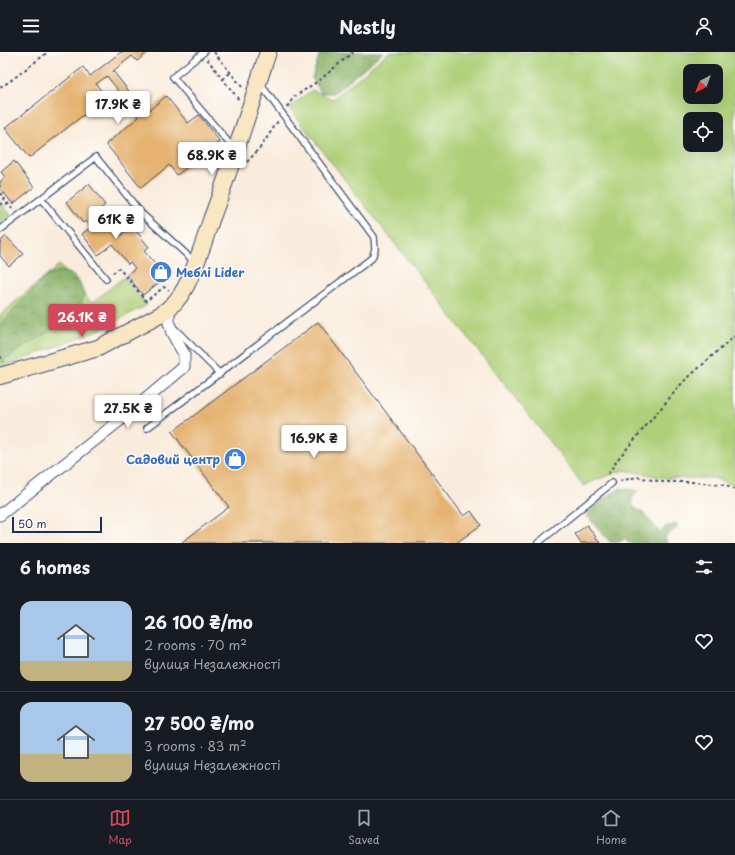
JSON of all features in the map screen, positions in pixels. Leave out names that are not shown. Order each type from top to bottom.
[{"type":"street","points":[[0,515],[133,410],[184,367],[184,354],[172,333],[172,310],[186,286],[196,263],[236,151],[268,52]]},
{"type":"street","points":[[0,376],[98,348],[172,310]]},
{"type":"lane","points":[[203,53],[173,77],[236,151]]},
{"type":"lane","points":[[147,428],[372,258],[375,249],[374,237],[258,81]]},
{"type":"lane","points":[[0,230],[96,157],[141,214],[196,263]]},
{"type":"lane","points":[[41,199],[106,279]]},
{"type":"lane","points":[[172,310],[220,374]]},
{"type":"lane","points":[[538,543],[612,483]]},
{"type":"path","points":[[0,87],[9,82],[48,52]]},
{"type":"path","points":[[214,52],[243,89]]},
{"type":"path","points":[[203,53],[239,100]]},
{"type":"path","points":[[223,79],[230,73]]},
{"type":"path","points":[[0,193],[18,217]]},
{"type":"path","points":[[0,204],[8,204]]},
{"type":"path","points":[[106,279],[119,268],[146,301],[164,287],[172,310]]},
{"type":"path","points":[[605,479],[618,459],[683,382],[735,336]]},
{"type":"path","points":[[612,483],[638,477],[663,482],[692,482],[724,485],[735,490]]},
{"type":"green space","points":[[320,52],[383,52],[334,93],[321,93],[312,78]]},
{"type":"green space","points":[[389,52],[735,52],[735,486],[714,478],[667,478],[624,470],[584,486],[289,108],[312,90],[333,99]]},
{"type":"green space","points":[[0,201],[11,216],[0,224]]},
{"type":"green space","points":[[59,265],[92,303],[124,277],[147,305],[96,331],[0,368],[0,315]]},
{"type":"green space","points":[[58,271],[71,274],[80,284],[83,291],[83,299],[79,306],[71,315],[59,324],[0,362],[0,325],[44,278]]},
{"type":"green space","points":[[621,488],[638,491],[632,498],[633,507],[642,512],[660,532],[665,527],[676,524],[677,528],[665,536],[667,543],[628,543],[626,538],[619,542],[610,542],[586,515],[603,499]]},
{"type":"building","points":[[121,52],[148,52],[137,61],[132,56],[113,71],[146,113],[166,96],[188,123],[199,115],[220,142],[177,175],[169,165],[141,188],[106,144],[139,117],[107,76],[96,84],[106,97],[29,158],[5,128],[83,67],[90,76]]},
{"type":"building","points":[[14,161],[34,187],[13,204],[0,188],[0,182],[5,177],[1,172]]},
{"type":"building","points":[[89,184],[105,205],[99,210],[120,236],[132,226],[149,247],[144,251],[166,277],[143,295],[127,275],[135,268],[130,262],[128,264],[112,244],[98,255],[82,234],[91,227],[86,221],[83,223],[67,202]]},
{"type":"building","points":[[6,236],[23,254],[9,266],[0,256],[0,242]]},
{"type":"building","points":[[318,322],[464,516],[471,511],[481,525],[456,543],[181,543],[229,507],[172,432]]},
{"type":"building","points":[[587,525],[600,543],[581,543],[575,534]]},
{"type":"place","name":"Меблі Lider","points":[[161,272]]},
{"type":"place","name":"Садовий центр","points":[[235,459]]}]
